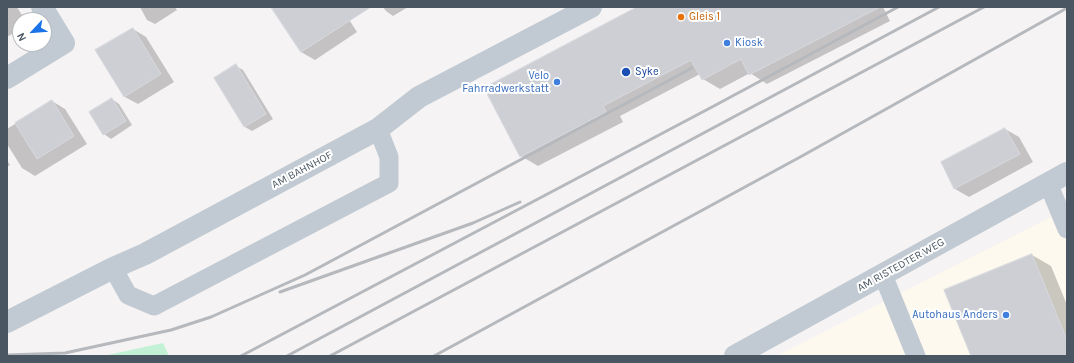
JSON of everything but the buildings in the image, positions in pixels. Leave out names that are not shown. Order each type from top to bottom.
[{"type":"street","points":[[7,78],[64,43],[42,7]]},
{"type":"street","name":"AM BAHNHOF","points":[[7,322],[113,268],[146,254],[378,129],[419,97],[591,7]]},
{"type":"street","name":"AM RISTEDTER WEG","points":[[734,356],[1067,173]]},
{"type":"lane","points":[[113,268],[128,295],[154,306],[389,182],[389,157],[378,129]]},
{"type":"lane","points":[[1048,183],[1067,229]]},
{"type":"lane","points":[[882,275],[916,356]]},
{"type":"shaded area","points":[[1067,209],[1067,356],[776,356]]},
{"type":"green space","points":[[163,343],[169,356],[103,356]]},
{"type":"railway","points":[[241,356],[898,7]]},
{"type":"railway","points":[[287,356],[939,7]]},
{"type":"railway","points":[[330,356],[984,7]]},
{"type":"railway","points":[[434,356],[802,156],[1067,8]]},
{"type":"railway","points":[[7,355],[65,353],[171,330],[211,317],[305,275],[692,68]]},
{"type":"railway","points":[[280,292],[473,223],[520,202]]},
{"type":"place","name":"Gleis 1","points":[[681,17]]},
{"type":"place","name":"Kiosk","points":[[727,43]]},
{"type":"place","name":"Syke","points":[[626,72]]},
{"type":"place","name":"Velo Fahrradwerkstatt","points":[[557,82]]},
{"type":"place","name":"Autohaus Anders","points":[[1006,315]]}]
